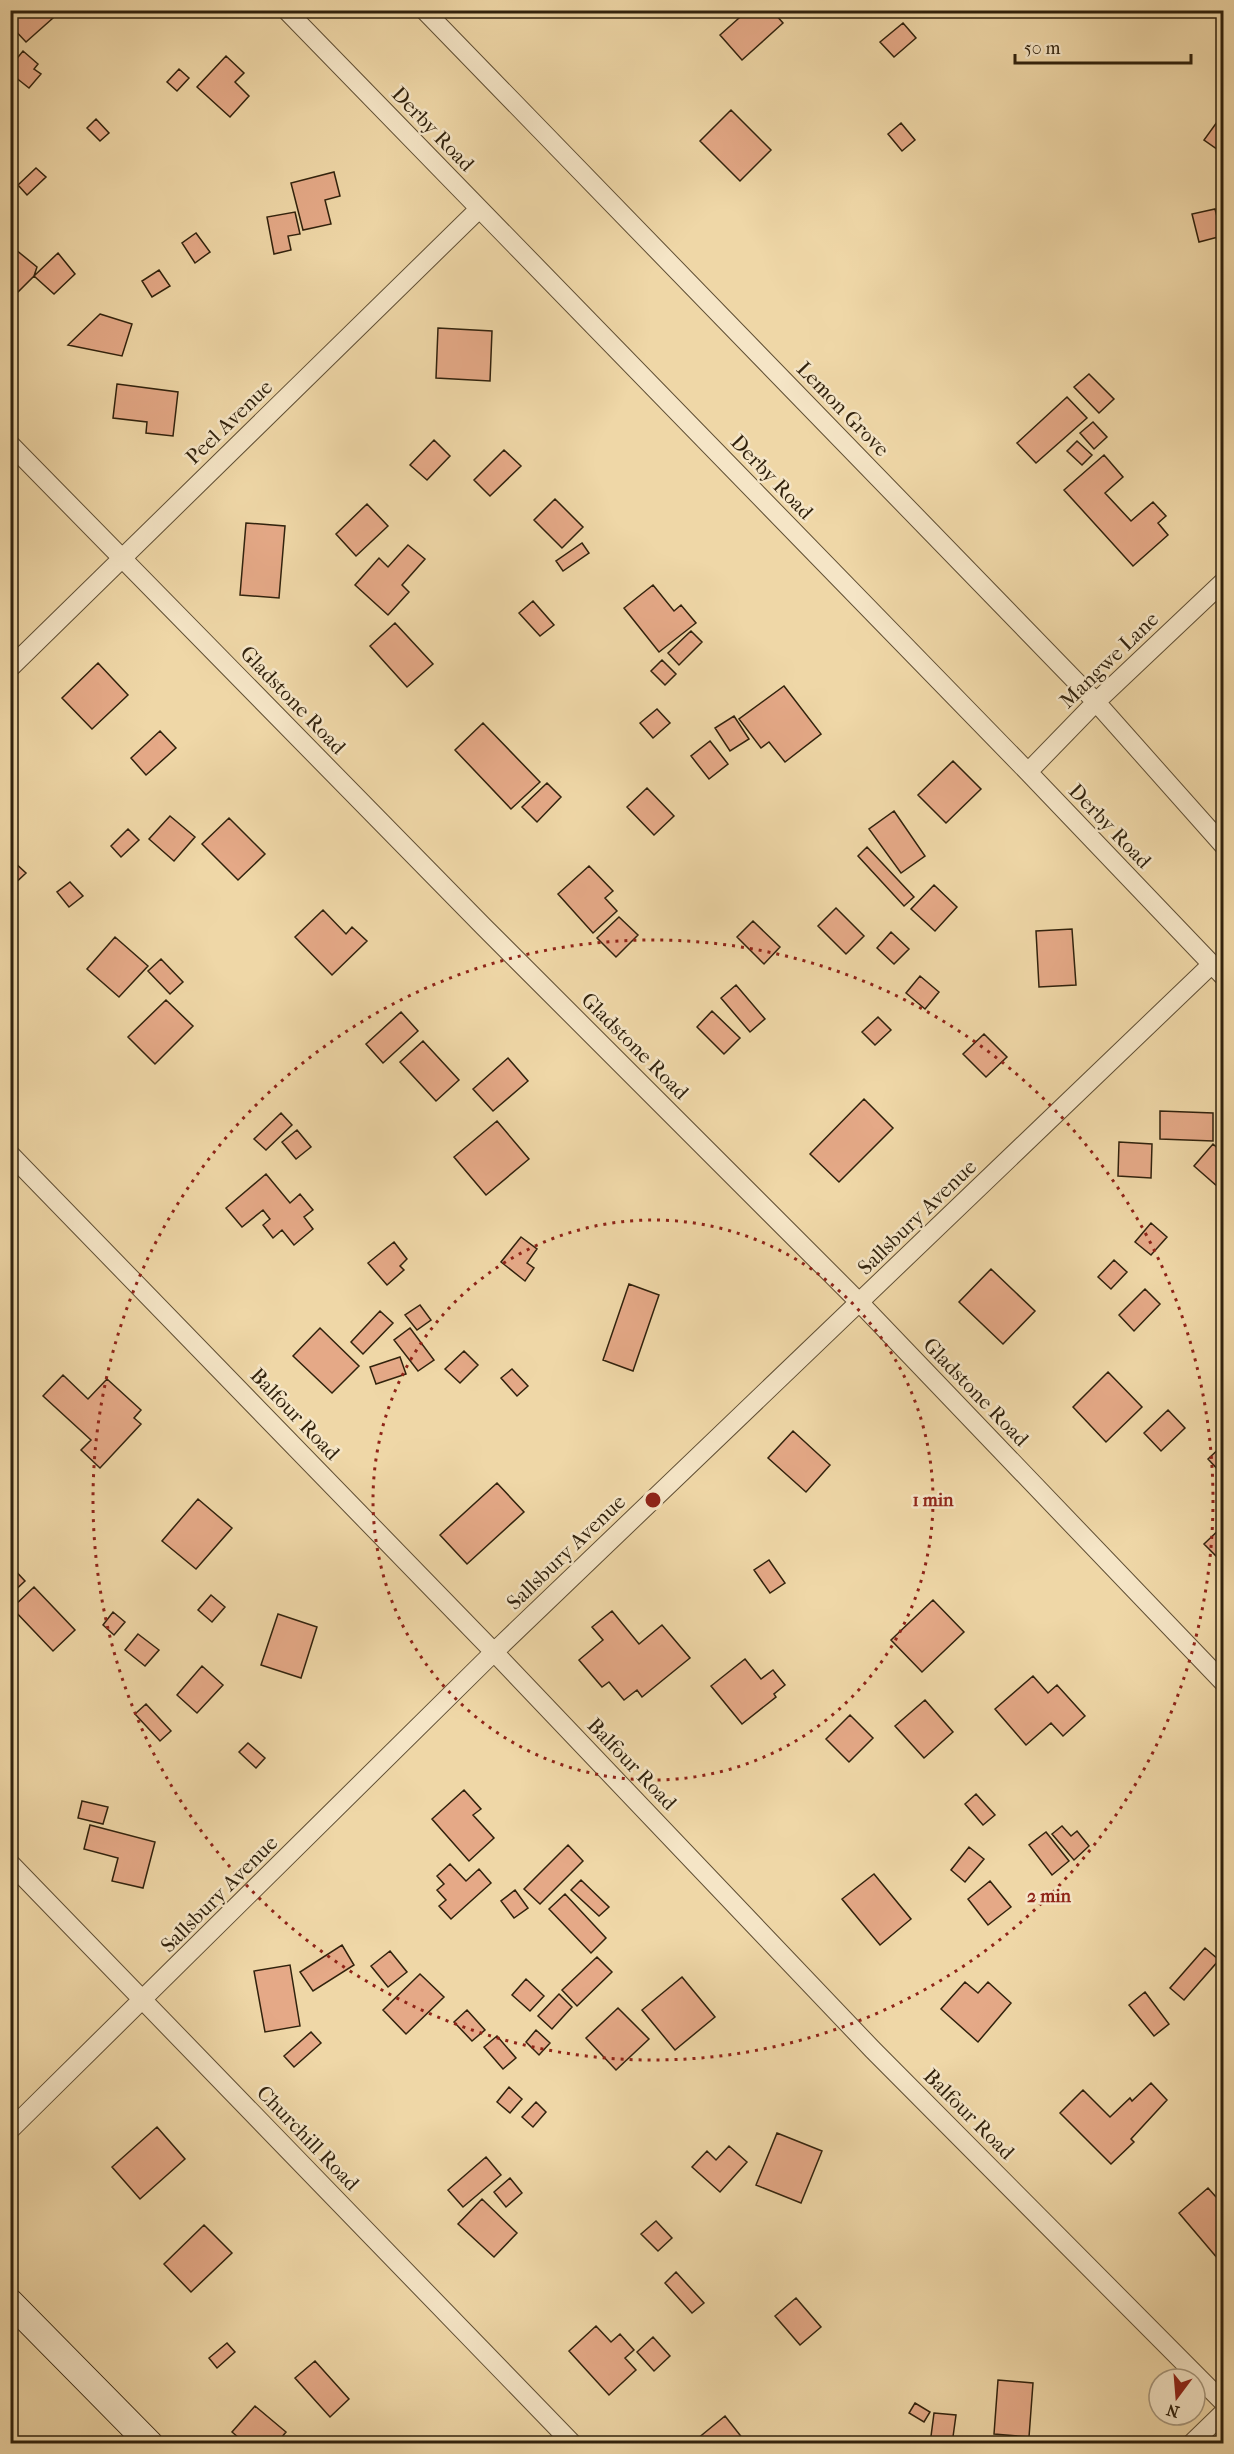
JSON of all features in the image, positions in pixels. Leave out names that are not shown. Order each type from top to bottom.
[{"type":"main road","points":[[10,2302],[150,2444]]},
{"type":"street","name":"Derby Road","points":[[286,10],[1028,772],[1217,971]]},
{"type":"street","name":"Lemon Grove","points":[[424,10],[1096,702],[1224,846]]},
{"type":"street","name":"Peel Avenue","points":[[10,668],[480,209]]},
{"type":"street","name":"Gladstone Road","points":[[10,444],[492,935],[860,1303],[1224,1683]]},
{"type":"street","name":"Mangwe Lane","points":[[1028,772],[1096,702],[1224,581]]},
{"type":"street","name":"Sallsbury Avenue","points":[[10,2130],[494,1652],[860,1303],[1217,971]]},
{"type":"street","name":"Balfour Road","points":[[10,1154],[494,1652],[873,2050],[1224,2403]]},
{"type":"street","name":"Churchill Road","points":[[10,1863],[573,2444]]},
{"type":"street","points":[[1191,2444],[1224,2412]]},
{"type":"building","points":[[10,10],[62,10],[26,42],[10,25]]},
{"type":"building","points":[[748,10],[781,10],[776,15],[783,23],[742,60],[720,35]]},
{"type":"building","points":[[903,23],[916,38],[894,57],[880,42]]},
{"type":"building","points":[[23,51],[38,64],[34,69],[41,74],[29,88],[10,73],[10,67]]},
{"type":"building","points":[[226,56],[244,73],[235,82],[249,96],[230,117],[197,87]]},
{"type":"building","points":[[179,69],[189,78],[177,91],[167,82]]},
{"type":"building","points":[[731,110],[771,150],[740,181],[700,141]]},
{"type":"building","points":[[96,119],[109,133],[100,141],[87,128]]},
{"type":"building","points":[[1217,122],[1224,127],[1224,154],[1204,140]]},
{"type":"building","points":[[901,123],[915,140],[902,151],[888,134]]},
{"type":"building","points":[[36,168],[46,177],[27,195],[18,185]]},
{"type":"building","points":[[334,172],[340,196],[325,200],[331,224],[303,230],[291,183]]},
{"type":"building","points":[[1215,209],[1222,236],[1199,242],[1192,214]]},
{"type":"building","points":[[295,212],[300,234],[288,236],[291,250],[274,254],[267,217]]},
{"type":"building","points":[[196,233],[210,252],[195,263],[182,243]]},
{"type":"building","points":[[10,245],[37,267],[34,276],[10,300]]},
{"type":"building","points":[[58,253],[75,274],[54,294],[34,276]]},
{"type":"building","points":[[159,270],[170,286],[152,297],[142,281]]},
{"type":"building","points":[[100,314],[132,324],[122,356],[68,345]]},
{"type":"building","points":[[438,328],[492,331],[490,381],[436,378]]},
{"type":"building","points":[[1089,374],[1114,399],[1099,413],[1074,387]]},
{"type":"building","points":[[117,384],[178,392],[173,436],[146,433],[147,422],[113,418]]},
{"type":"building","points":[[1067,397],[1087,418],[1036,463],[1017,443]]},
{"type":"building","points":[[1093,422],[1107,437],[1094,449],[1080,433]]},
{"type":"building","points":[[434,440],[450,456],[427,480],[410,465]]},
{"type":"building","points":[[1077,441],[1092,455],[1082,465],[1067,451]]},
{"type":"building","points":[[504,450],[521,466],[490,496],[474,480]]},
{"type":"building","points":[[1104,455],[1123,477],[1105,493],[1131,521],[1153,502],[1166,516],[1158,523],[1168,535],[1133,566],[1064,490]]},
{"type":"building","points":[[555,499],[583,527],[562,548],[534,520]]},
{"type":"building","points":[[367,504],[388,526],[356,556],[336,534]]},
{"type":"building","points":[[246,523],[285,526],[279,598],[240,595]]},
{"type":"building","points":[[582,543],[589,553],[563,571],[556,561]]},
{"type":"building","points":[[408,545],[425,559],[402,585],[409,592],[388,615],[355,585],[379,558],[388,567]]},
{"type":"building","points":[[653,585],[674,611],[681,605],[696,623],[659,652],[624,608]]},
{"type":"building","points":[[533,601],[554,625],[540,636],[519,613]]},
{"type":"building","points":[[395,623],[433,664],[407,687],[370,646]]},
{"type":"building","points":[[691,631],[702,642],[679,665],[668,653]]},
{"type":"building","points":[[662,660],[676,674],[665,685],[651,671]]},
{"type":"building","points":[[98,663],[128,695],[92,729],[62,698]]},
{"type":"building","points":[[784,686],[821,734],[785,762],[769,742],[761,748],[739,719]]},
{"type":"building","points":[[657,709],[670,723],[653,738],[640,723]]},
{"type":"building","points":[[734,716],[749,739],[730,751],[715,728]]},
{"type":"building","points":[[483,723],[540,782],[511,809],[455,750]]},
{"type":"building","points":[[160,731],[176,748],[146,775],[131,758]]},
{"type":"building","points":[[710,741],[728,764],[709,779],[691,756]]},
{"type":"building","points":[[953,761],[981,789],[946,823],[918,795]]},
{"type":"building","points":[[547,783],[561,797],[537,822],[522,807]]},
{"type":"building","points":[[647,788],[674,816],[654,835],[627,807]]},
{"type":"building","points":[[894,811],[925,856],[901,873],[869,829]]},
{"type":"building","points":[[170,816],[195,837],[174,861],[149,839]]},
{"type":"building","points":[[229,818],[265,854],[238,880],[202,844]]},
{"type":"building","points":[[128,829],[139,840],[121,857],[111,846]]},
{"type":"building","points":[[867,847],[914,897],[904,906],[858,856]]},
{"type":"building","points":[[13,861],[26,873],[10,888],[10,864]]},
{"type":"building","points":[[589,866],[613,891],[605,898],[617,911],[593,933],[558,894]]},
{"type":"building","points":[[70,882],[83,896],[69,907],[57,892]]},
{"type":"building","points":[[934,885],[957,907],[935,931],[911,909]]},
{"type":"building","points":[[836,908],[864,936],[846,954],[818,926]]},
{"type":"building","points":[[323,910],[346,934],[352,927],[367,941],[332,975],[295,937]]},
{"type":"building","points":[[619,917],[638,935],[616,957],[597,938]]},
{"type":"building","points":[[753,921],[780,947],[764,964],[737,937]]},
{"type":"building","points":[[1072,929],[1076,985],[1039,987],[1036,931]]},
{"type":"building","points":[[891,932],[909,949],[894,964],[877,948]]},
{"type":"building","points":[[115,937],[148,966],[119,997],[87,969]]},
{"type":"building","points":[[161,959],[183,982],[170,994],[148,971]]},
{"type":"building","points":[[920,976],[939,992],[925,1009],[906,993]]},
{"type":"building","points":[[736,985],[765,1019],[750,1032],[721,998]]},
{"type":"building","points":[[166,1000],[193,1026],[155,1064],[128,1037]]},
{"type":"building","points":[[712,1011],[740,1038],[724,1054],[697,1027]]},
{"type":"building","points":[[401,1012],[418,1031],[383,1063],[366,1044]]},
{"type":"building","points":[[878,1017],[891,1030],[875,1045],[862,1032]]},
{"type":"building","points":[[984,1034],[1007,1057],[986,1077],[963,1054]]},
{"type":"building","points":[[423,1041],[459,1080],[436,1101],[400,1062]]},
{"type":"building","points":[[508,1058],[528,1081],[493,1111],[473,1089]]},
{"type":"building","points":[[864,1099],[893,1128],[839,1182],[810,1154]]},
{"type":"building","points":[[1160,1111],[1213,1113],[1213,1141],[1160,1139]]},
{"type":"building","points":[[281,1113],[292,1125],[266,1150],[254,1139]]},
{"type":"building","points":[[497,1121],[529,1159],[486,1195],[454,1157]]},
{"type":"building","points":[[297,1130],[311,1147],[296,1159],[282,1142]]},
{"type":"building","points":[[1119,1142],[1152,1144],[1151,1178],[1118,1176]]},
{"type":"building","points":[[1213,1144],[1224,1154],[1224,1181],[1218,1187],[1194,1166]]},
{"type":"building","points":[[266,1174],[290,1203],[300,1194],[313,1210],[304,1217],[313,1229],[294,1245],[282,1230],[273,1238],[263,1225],[270,1219],[263,1210],[242,1227],[226,1208]]},
{"type":"building","points":[[1151,1223],[1167,1237],[1151,1255],[1135,1242]]},
{"type":"building","points":[[521,1237],[537,1249],[527,1263],[534,1268],[525,1281],[501,1262]]},
{"type":"building","points":[[394,1242],[407,1259],[400,1266],[404,1270],[387,1285],[368,1263]]},
{"type":"building","points":[[1114,1260],[1127,1272],[1111,1289],[1098,1277]]},
{"type":"building","points":[[991,1269],[1035,1311],[1003,1344],[959,1302]]},
{"type":"building","points":[[629,1284],[659,1295],[633,1371],[603,1360]]},
{"type":"building","points":[[1145,1289],[1160,1304],[1134,1331],[1119,1315]]},
{"type":"building","points":[[420,1305],[431,1320],[417,1330],[405,1315]]},
{"type":"building","points":[[380,1311],[393,1323],[363,1354],[351,1342]]},
{"type":"building","points":[[320,1328],[359,1366],[332,1393],[293,1356]]},
{"type":"building","points":[[410,1328],[434,1360],[418,1371],[394,1340]]},
{"type":"building","points":[[464,1351],[478,1365],[460,1383],[445,1369]]},
{"type":"building","points":[[400,1357],[406,1374],[376,1384],[370,1367]]},
{"type":"building","points":[[512,1369],[528,1386],[517,1396],[501,1378]]},
{"type":"building","points":[[1108,1372],[1142,1407],[1106,1442],[1073,1407]]},
{"type":"building","points":[[63,1375],[88,1399],[107,1379],[141,1410],[134,1418],[141,1424],[100,1468],[81,1450],[91,1440],[43,1396]]},
{"type":"building","points":[[1168,1410],[1185,1428],[1161,1451],[1144,1433]]},
{"type":"building","points":[[793,1431],[830,1465],[806,1492],[768,1458]]},
{"type":"building","points":[[1224,1444],[1224,1476],[1208,1459]]},
{"type":"building","points":[[497,1483],[524,1512],[467,1564],[440,1535]]},
{"type":"building","points":[[198,1499],[232,1528],[196,1569],[162,1541]]},
{"type":"building","points":[[1224,1525],[1224,1564],[1204,1544]]},
{"type":"building","points":[[769,1560],[785,1583],[770,1593],[754,1570]]},
{"type":"building","points":[[10,1565],[25,1581],[10,1595]]},
{"type":"building","points":[[34,1587],[75,1630],[53,1651],[12,1608]]},
{"type":"building","points":[[211,1595],[225,1607],[212,1622],[198,1610]]},
{"type":"building","points":[[933,1600],[964,1632],[922,1672],[891,1640]]},
{"type":"building","points":[[612,1611],[639,1644],[662,1625],[690,1658],[642,1697],[637,1690],[624,1700],[609,1682],[602,1687],[579,1660],[603,1640],[592,1627]]},
{"type":"building","points":[[113,1612],[125,1622],[114,1635],[103,1625]]},
{"type":"building","points":[[278,1614],[317,1627],[301,1678],[261,1665]]},
{"type":"building","points":[[138,1634],[159,1650],[145,1666],[125,1650]]},
{"type":"building","points":[[745,1659],[761,1679],[773,1670],[785,1685],[774,1694],[776,1697],[742,1724],[711,1686]]},
{"type":"building","points":[[202,1666],[223,1685],[197,1713],[177,1695]]},
{"type":"building","points":[[1033,1676],[1048,1693],[1057,1685],[1085,1716],[1063,1736],[1051,1723],[1026,1745],[995,1709]]},
{"type":"building","points":[[925,1700],[953,1732],[924,1758],[895,1726]]},
{"type":"building","points":[[146,1704],[171,1731],[160,1741],[135,1714]]},
{"type":"building","points":[[850,1715],[873,1738],[849,1762],[826,1739]]},
{"type":"building","points":[[248,1743],[265,1758],[256,1768],[239,1752]]},
{"type":"building","points":[[464,1790],[481,1809],[473,1815],[494,1838],[469,1861],[432,1819]]},
{"type":"building","points":[[976,1794],[995,1815],[983,1825],[965,1804]]},
{"type":"building","points":[[82,1801],[108,1807],[103,1824],[78,1818]]},
{"type":"building","points":[[90,1825],[155,1842],[143,1888],[112,1881],[118,1858],[84,1849]]},
{"type":"building","points":[[1062,1826],[1071,1836],[1077,1831],[1089,1846],[1074,1860],[1052,1834]]},
{"type":"building","points":[[1046,1832],[1069,1861],[1052,1875],[1029,1845]]},
{"type":"building","points":[[568,1845],[583,1861],[540,1904],[524,1889]]},
{"type":"building","points":[[969,1847],[984,1859],[965,1882],[951,1870]]},
{"type":"building","points":[[450,1864],[466,1881],[479,1869],[491,1883],[451,1919],[439,1906],[446,1900],[437,1890],[444,1884],[437,1876]]},
{"type":"building","points":[[874,1874],[911,1919],[880,1945],[842,1899]]},
{"type":"building","points":[[581,1880],[609,1907],[599,1916],[571,1890]]},
{"type":"building","points":[[990,1881],[1011,1907],[988,1925],[968,1899]]},
{"type":"building","points":[[515,1890],[528,1908],[514,1918],[501,1901]]},
{"type":"building","points":[[565,1894],[606,1938],[591,1953],[549,1909]]},
{"type":"building","points":[[342,1945],[354,1965],[313,1991],[300,1972]]},
{"type":"building","points":[[1205,1948],[1219,1960],[1184,2000],[1170,1988]]},
{"type":"building","points":[[390,1951],[407,1972],[388,1987],[371,1966]]},
{"type":"building","points":[[597,1957],[612,1972],[577,2006],[562,1990]]},
{"type":"building","points":[[290,1965],[300,2026],[265,2032],[254,1971]]},
{"type":"building","points":[[420,1974],[444,1997],[406,2034],[383,2010]]},
{"type":"building","points":[[682,1977],[715,2017],[675,2050],[642,2010]]},
{"type":"building","points":[[526,1979],[544,1996],[530,2011],[512,1995]]},
{"type":"building","points":[[965,1982],[978,1993],[988,1982],[1011,2003],[978,2042],[941,2009]]},
{"type":"building","points":[[1145,1992],[1169,2024],[1154,2036],[1129,2005]]},
{"type":"building","points":[[559,1994],[572,2007],[552,2029],[538,2016]]},
{"type":"building","points":[[618,2008],[649,2039],[616,2070],[586,2038]]},
{"type":"building","points":[[467,2010],[485,2030],[472,2041],[454,2022]]},
{"type":"building","points":[[536,2030],[550,2043],[539,2055],[526,2042]]},
{"type":"building","points":[[311,2032],[321,2043],[294,2067],[284,2056]]},
{"type":"building","points":[[497,2036],[516,2058],[503,2069],[484,2047]]},
{"type":"building","points":[[1151,2083],[1167,2100],[1131,2139],[1134,2142],[1111,2164],[1060,2113],[1083,2090],[1110,2117],[1130,2098],[1132,2101]]},
{"type":"building","points":[[509,2087],[522,2099],[510,2113],[497,2102]]},
{"type":"building","points":[[536,2102],[546,2112],[533,2127],[522,2117]]},
{"type":"building","points":[[157,2127],[185,2159],[140,2199],[112,2167]]},
{"type":"building","points":[[777,2133],[822,2151],[801,2203],[756,2185]]},
{"type":"building","points":[[729,2146],[747,2162],[720,2192],[692,2167],[707,2151],[716,2160]]},
{"type":"building","points":[[486,2157],[501,2175],[463,2207],[448,2190]]},
{"type":"building","points":[[510,2178],[522,2193],[506,2207],[494,2192]]},
{"type":"building","points":[[1208,2188],[1224,2206],[1224,2254],[1218,2259],[1179,2213]]},
{"type":"building","points":[[482,2199],[517,2233],[494,2257],[458,2224]]},
{"type":"building","points":[[656,2221],[672,2238],[658,2251],[641,2234]]},
{"type":"building","points":[[204,2225],[232,2253],[191,2292],[164,2264]]},
{"type":"building","points":[[676,2272],[704,2303],[692,2313],[665,2283]]},
{"type":"building","points":[[796,2298],[821,2327],[800,2345],[775,2316]]},
{"type":"building","points":[[596,2326],[611,2342],[620,2334],[634,2350],[625,2358],[636,2370],[609,2395],[569,2351]]},
{"type":"building","points":[[653,2337],[670,2356],[654,2371],[637,2352]]},
{"type":"building","points":[[227,2343],[235,2352],[217,2368],[209,2358]]},
{"type":"building","points":[[315,2361],[349,2399],[330,2417],[295,2378]]},
{"type":"building","points":[[998,2380],[1033,2383],[1029,2437],[994,2434]]},
{"type":"building","points":[[915,2403],[930,2412],[924,2422],[909,2413]]},
{"type":"building","points":[[255,2406],[286,2432],[276,2444],[246,2444],[232,2432]]},
{"type":"building","points":[[934,2413],[956,2415],[952,2444],[930,2444]]},
{"type":"building","points":[[725,2416],[747,2444],[691,2444]]}]
